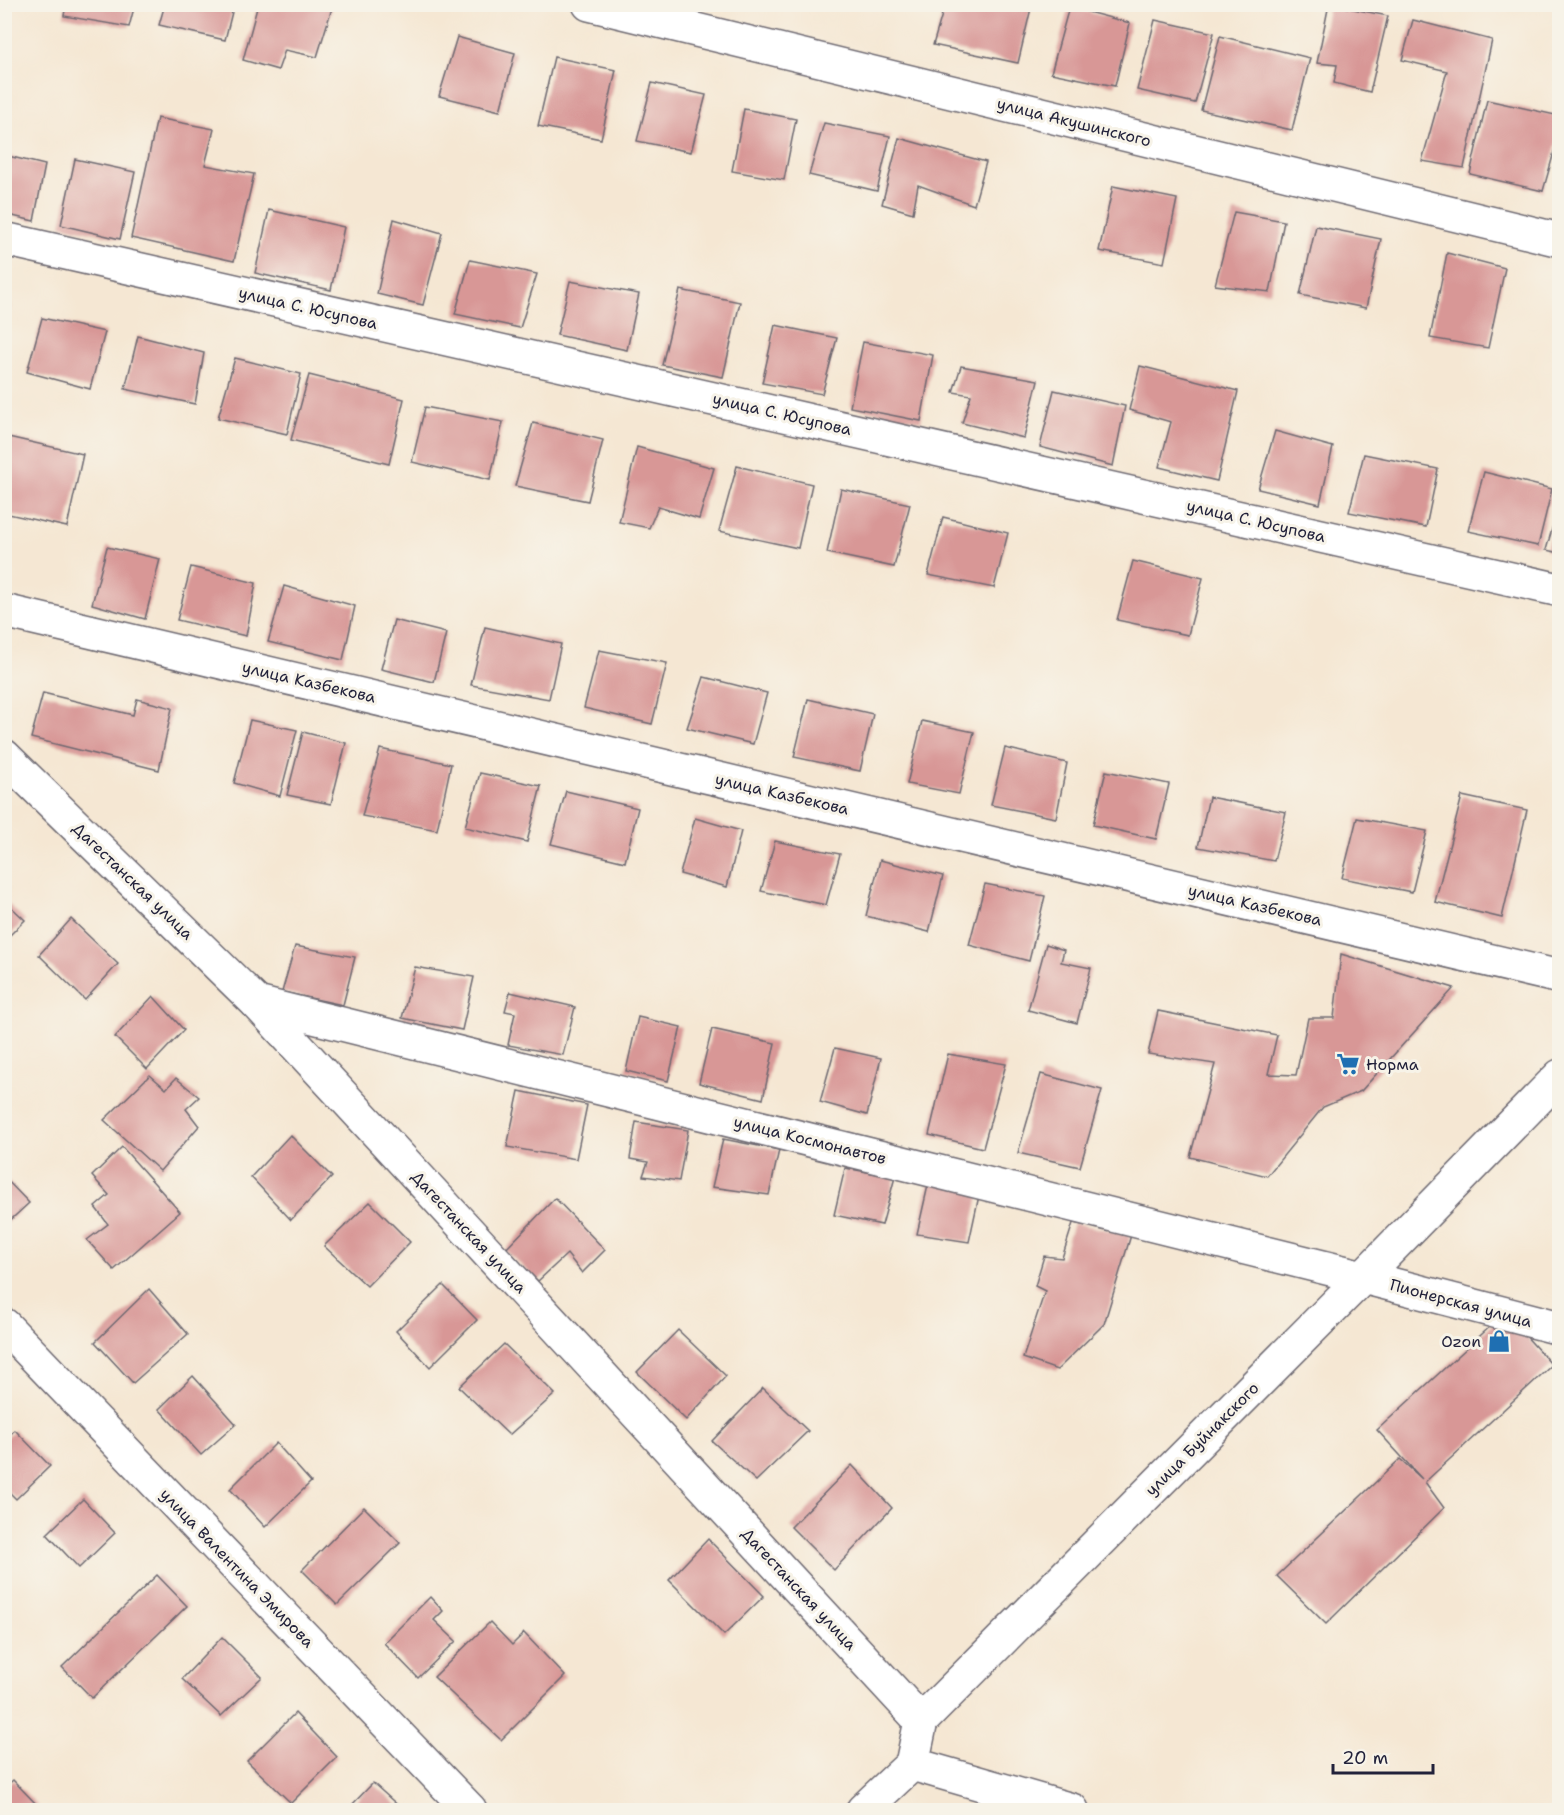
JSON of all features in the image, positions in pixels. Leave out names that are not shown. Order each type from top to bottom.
[{"type":"street","name":"улица Акушинского","points":[[589,4],[1560,240]]},
{"type":"street","name":"улица С. Юсупова","points":[[4,239],[1560,590]]},
{"type":"street","name":"улица Казбекова","points":[[4,611],[1560,976]]},
{"type":"street","name":"Дагестанская улица","points":[[4,756],[257,1004],[921,1721]]},
{"type":"street","name":"улица Космонавтов","points":[[257,1004],[1363,1277]]},
{"type":"street","name":"улица Буйнакского","points":[[921,1721],[1560,1076]]},
{"type":"street","name":"Пионерская улица","points":[[1363,1277],[1560,1328]]},
{"type":"street","name":"улица Валентина Эмирова","points":[[4,1325],[470,1810]]},
{"type":"street","points":[[863,1810],[912,1764],[921,1721]]},
{"type":"street","points":[[912,1764],[1072,1810]]},
{"type":"building","points":[[66,4],[135,4],[129,27],[64,16]]},
{"type":"building","points":[[165,4],[234,4],[225,40],[159,25]]},
{"type":"building","points":[[258,4],[314,4],[332,8],[317,57],[285,50],[278,70],[243,60]]},
{"type":"building","points":[[945,4],[1032,4],[1018,63],[933,45]]},
{"type":"building","points":[[1329,4],[1388,16],[1370,92],[1334,83],[1337,65],[1317,63]]},
{"type":"building","points":[[1069,7],[1130,23],[1115,86],[1051,73]]},
{"type":"building","points":[[1155,20],[1214,33],[1195,103],[1137,90]]},
{"type":"building","points":[[1413,20],[1492,40],[1464,168],[1422,161],[1447,71],[1402,60]]},
{"type":"building","points":[[1220,36],[1310,58],[1292,130],[1201,110]]},
{"type":"building","points":[[457,37],[515,53],[500,111],[439,96]]},
{"type":"building","points":[[554,57],[616,70],[601,139],[538,126]]},
{"type":"building","points":[[652,83],[706,95],[691,152],[637,141]]},
{"type":"building","points":[[1487,100],[1560,116],[1560,131],[1543,191],[1470,174]]},
{"type":"building","points":[[744,109],[796,119],[784,180],[732,171]]},
{"type":"building","points":[[157,118],[214,129],[205,165],[254,174],[234,261],[131,238]]},
{"type":"building","points":[[824,123],[890,136],[877,191],[809,175]]},
{"type":"building","points":[[899,138],[986,162],[974,205],[918,185],[913,213],[882,204]]},
{"type":"building","points":[[4,155],[45,165],[34,221],[4,214]]},
{"type":"building","points":[[75,159],[135,172],[120,239],[61,225]]},
{"type":"building","points":[[1113,186],[1177,199],[1164,263],[1099,251]]},
{"type":"building","points":[[269,210],[344,227],[331,290],[255,273]]},
{"type":"building","points":[[1234,212],[1284,221],[1270,292],[1215,285]]},
{"type":"building","points":[[394,219],[442,233],[423,305],[377,294]]},
{"type":"building","points":[[1316,226],[1381,239],[1366,308],[1300,295]]},
{"type":"building","points":[[1447,253],[1505,268],[1488,348],[1430,338]]},
{"type":"building","points":[[470,260],[537,274],[520,328],[455,314]]},
{"type":"building","points":[[570,281],[639,294],[627,350],[557,335]]},
{"type":"building","points":[[680,290],[740,302],[723,377],[662,365]]},
{"type":"building","points":[[5,304],[11,305],[5,330]]},
{"type":"building","points":[[42,318],[105,332],[90,389],[27,372]]},
{"type":"building","points":[[775,325],[837,338],[822,394],[762,383]]},
{"type":"building","points":[[138,336],[204,353],[195,404],[125,389]]},
{"type":"building","points":[[863,342],[933,355],[921,421],[850,407]]},
{"type":"building","points":[[235,358],[301,374],[287,434],[218,418]]},
{"type":"building","points":[[961,366],[1038,380],[1024,438],[962,423],[971,395],[953,392]]},
{"type":"building","points":[[1140,366],[1238,391],[1217,481],[1159,467],[1171,422],[1129,410]]},
{"type":"building","points":[[309,375],[404,399],[389,464],[291,440]]},
{"type":"building","points":[[1054,390],[1125,406],[1113,466],[1040,447]]},
{"type":"building","points":[[425,407],[503,422],[490,480],[412,462]]},
{"type":"building","points":[[533,423],[603,440],[588,501],[515,486]]},
{"type":"building","points":[[1275,431],[1333,447],[1320,504],[1258,489]]},
{"type":"building","points":[[4,436],[83,454],[67,527],[4,513]]},
{"type":"building","points":[[637,447],[714,468],[699,519],[658,507],[649,528],[619,522]]},
{"type":"building","points":[[1364,454],[1438,469],[1426,527],[1349,512]]},
{"type":"building","points":[[737,466],[812,484],[798,548],[719,531]]},
{"type":"building","points":[[1484,472],[1552,489],[1538,546],[1468,531]]},
{"type":"building","points":[[841,489],[910,504],[894,567],[827,553]]},
{"type":"building","points":[[1560,506],[1560,553],[1546,550]]},
{"type":"building","points":[[943,517],[1008,533],[994,588],[928,575]]},
{"type":"building","points":[[107,547],[160,559],[145,619],[92,604]]},
{"type":"building","points":[[1133,561],[1203,578],[1188,635],[1117,620]]},
{"type":"building","points":[[191,567],[256,583],[246,636],[177,620]]},
{"type":"building","points":[[284,586],[355,606],[343,660],[268,642]]},
{"type":"building","points":[[394,620],[446,633],[434,682],[381,669]]},
{"type":"building","points":[[485,627],[561,644],[549,699],[471,685]]},
{"type":"building","points":[[599,650],[667,663],[652,724],[584,708]]},
{"type":"building","points":[[704,677],[767,693],[753,744],[687,728]]},
{"type":"building","points":[[43,693],[133,715],[137,699],[172,708],[159,770],[31,738]]},
{"type":"building","points":[[808,699],[873,714],[860,771],[794,757]]},
{"type":"building","points":[[250,720],[297,730],[280,796],[234,783]]},
{"type":"building","points":[[922,721],[974,732],[959,794],[907,784]]},
{"type":"building","points":[[303,732],[346,743],[331,804],[287,795]]},
{"type":"building","points":[[1005,748],[1067,763],[1056,818],[991,805]]},
{"type":"building","points":[[380,749],[451,764],[437,830],[362,816]]},
{"type":"building","points":[[1106,771],[1169,784],[1156,839],[1093,825]]},
{"type":"building","points":[[480,773],[541,786],[527,842],[465,827]]},
{"type":"building","points":[[566,791],[638,808],[625,862],[551,844]]},
{"type":"building","points":[[1462,796],[1527,810],[1502,918],[1435,902]]},
{"type":"building","points":[[1209,797],[1286,812],[1274,861],[1198,847]]},
{"type":"building","points":[[695,818],[741,831],[727,887],[680,874]]},
{"type":"building","points":[[1357,818],[1427,831],[1412,892],[1342,878]]},
{"type":"building","points":[[775,841],[840,854],[826,905],[761,891]]},
{"type":"building","points":[[880,860],[943,876],[929,932],[866,916]]},
{"type":"building","points":[[985,884],[1045,896],[1029,961],[969,945]]},
{"type":"building","points":[[4,900],[25,920],[4,941]]},
{"type":"building","points":[[71,919],[118,964],[85,1000],[39,955]]},
{"type":"building","points":[[1046,944],[1064,950],[1061,962],[1091,968],[1077,1023],[1028,1010]]},
{"type":"building","points":[[295,946],[355,957],[343,1005],[282,992]]},
{"type":"building","points":[[1341,954],[1454,988],[1361,1091],[1323,1107],[1267,1176],[1190,1157],[1215,1064],[1148,1054],[1158,1011],[1277,1035],[1268,1074],[1296,1075],[1308,1018],[1334,1018]]},
{"type":"building","points":[[415,967],[474,977],[462,1030],[402,1018]]},
{"type":"building","points":[[510,992],[575,1007],[563,1055],[508,1045],[515,1013],[505,1011]]},
{"type":"building","points":[[153,996],[184,1030],[147,1069],[115,1037]]},
{"type":"building","points":[[638,1017],[681,1027],[668,1081],[626,1071]]},
{"type":"building","points":[[712,1029],[775,1043],[763,1099],[699,1083]]},
{"type":"building","points":[[835,1048],[881,1058],[867,1115],[820,1102]]},
{"type":"building","points":[[948,1054],[1006,1064],[983,1148],[929,1135]]},
{"type":"building","points":[[1041,1074],[1102,1090],[1080,1167],[1018,1153]]},
{"type":"building","points":[[150,1075],[166,1089],[176,1078],[199,1097],[186,1109],[199,1126],[160,1171],[104,1120]]},
{"type":"building","points":[[519,1091],[587,1105],[576,1159],[507,1147]]},
{"type":"building","points":[[636,1122],[688,1130],[679,1181],[643,1176],[648,1162],[630,1159]]},
{"type":"building","points":[[290,1135],[332,1177],[291,1220],[251,1177]]},
{"type":"building","points":[[723,1139],[779,1150],[769,1195],[712,1187]]},
{"type":"building","points":[[122,1147],[180,1212],[114,1270],[87,1240],[108,1224],[95,1207],[109,1195],[92,1176]]},
{"type":"building","points":[[845,1168],[895,1177],[882,1225],[834,1215]]},
{"type":"building","points":[[4,1177],[29,1203],[4,1226]]},
{"type":"building","points":[[929,1181],[980,1191],[969,1242],[917,1234]]},
{"type":"building","points":[[555,1198],[605,1250],[582,1273],[567,1254],[538,1281],[505,1250]]},
{"type":"building","points":[[370,1202],[410,1242],[367,1286],[324,1246]]},
{"type":"building","points":[[1073,1223],[1131,1235],[1104,1324],[1057,1370],[1023,1358],[1045,1291],[1035,1286],[1044,1256],[1062,1258]]},
{"type":"building","points":[[443,1285],[477,1320],[430,1367],[396,1331]]},
{"type":"building","points":[[149,1289],[188,1334],[133,1383],[95,1342]]},
{"type":"building","points":[[1505,1313],[1552,1365],[1425,1482],[1444,1508],[1326,1624],[1277,1576],[1400,1459],[1422,1479],[1377,1430]]},
{"type":"building","points":[[678,1330],[726,1376],[686,1420],[637,1372]]},
{"type":"building","points":[[504,1344],[555,1394],[509,1435],[459,1387]]},
{"type":"building","points":[[193,1376],[236,1424],[201,1455],[159,1409]]},
{"type":"building","points":[[763,1388],[808,1431],[756,1481],[712,1441]]},
{"type":"building","points":[[15,1430],[50,1466],[16,1499],[4,1487],[4,1440]]},
{"type":"building","points":[[276,1443],[311,1482],[265,1527],[230,1489]]},
{"type":"building","points":[[852,1465],[892,1508],[834,1570],[791,1527]]},
{"type":"building","points":[[83,1499],[115,1533],[79,1568],[47,1534]]},
{"type":"building","points":[[364,1507],[400,1543],[337,1605],[302,1570]]},
{"type":"building","points":[[708,1539],[764,1596],[724,1635],[669,1580]]},
{"type":"building","points":[[157,1575],[187,1606],[92,1698],[62,1667]]},
{"type":"building","points":[[430,1597],[443,1611],[434,1620],[456,1641],[418,1678],[384,1643]]},
{"type":"building","points":[[490,1622],[512,1645],[524,1633],[565,1676],[501,1740],[434,1677]]},
{"type":"building","points":[[222,1637],[262,1677],[221,1716],[182,1679]]},
{"type":"building","points":[[295,1713],[337,1757],[291,1803],[247,1761]]},
{"type":"building","points":[[13,1780],[37,1805],[31,1810],[4,1810],[4,1788]]},
{"type":"building","points":[[373,1783],[403,1810],[347,1810]]},
{"type":"place","name":"Норма","points":[[1348,1064]]},
{"type":"place","name":"Ozon","points":[[1499,1341]]}]
